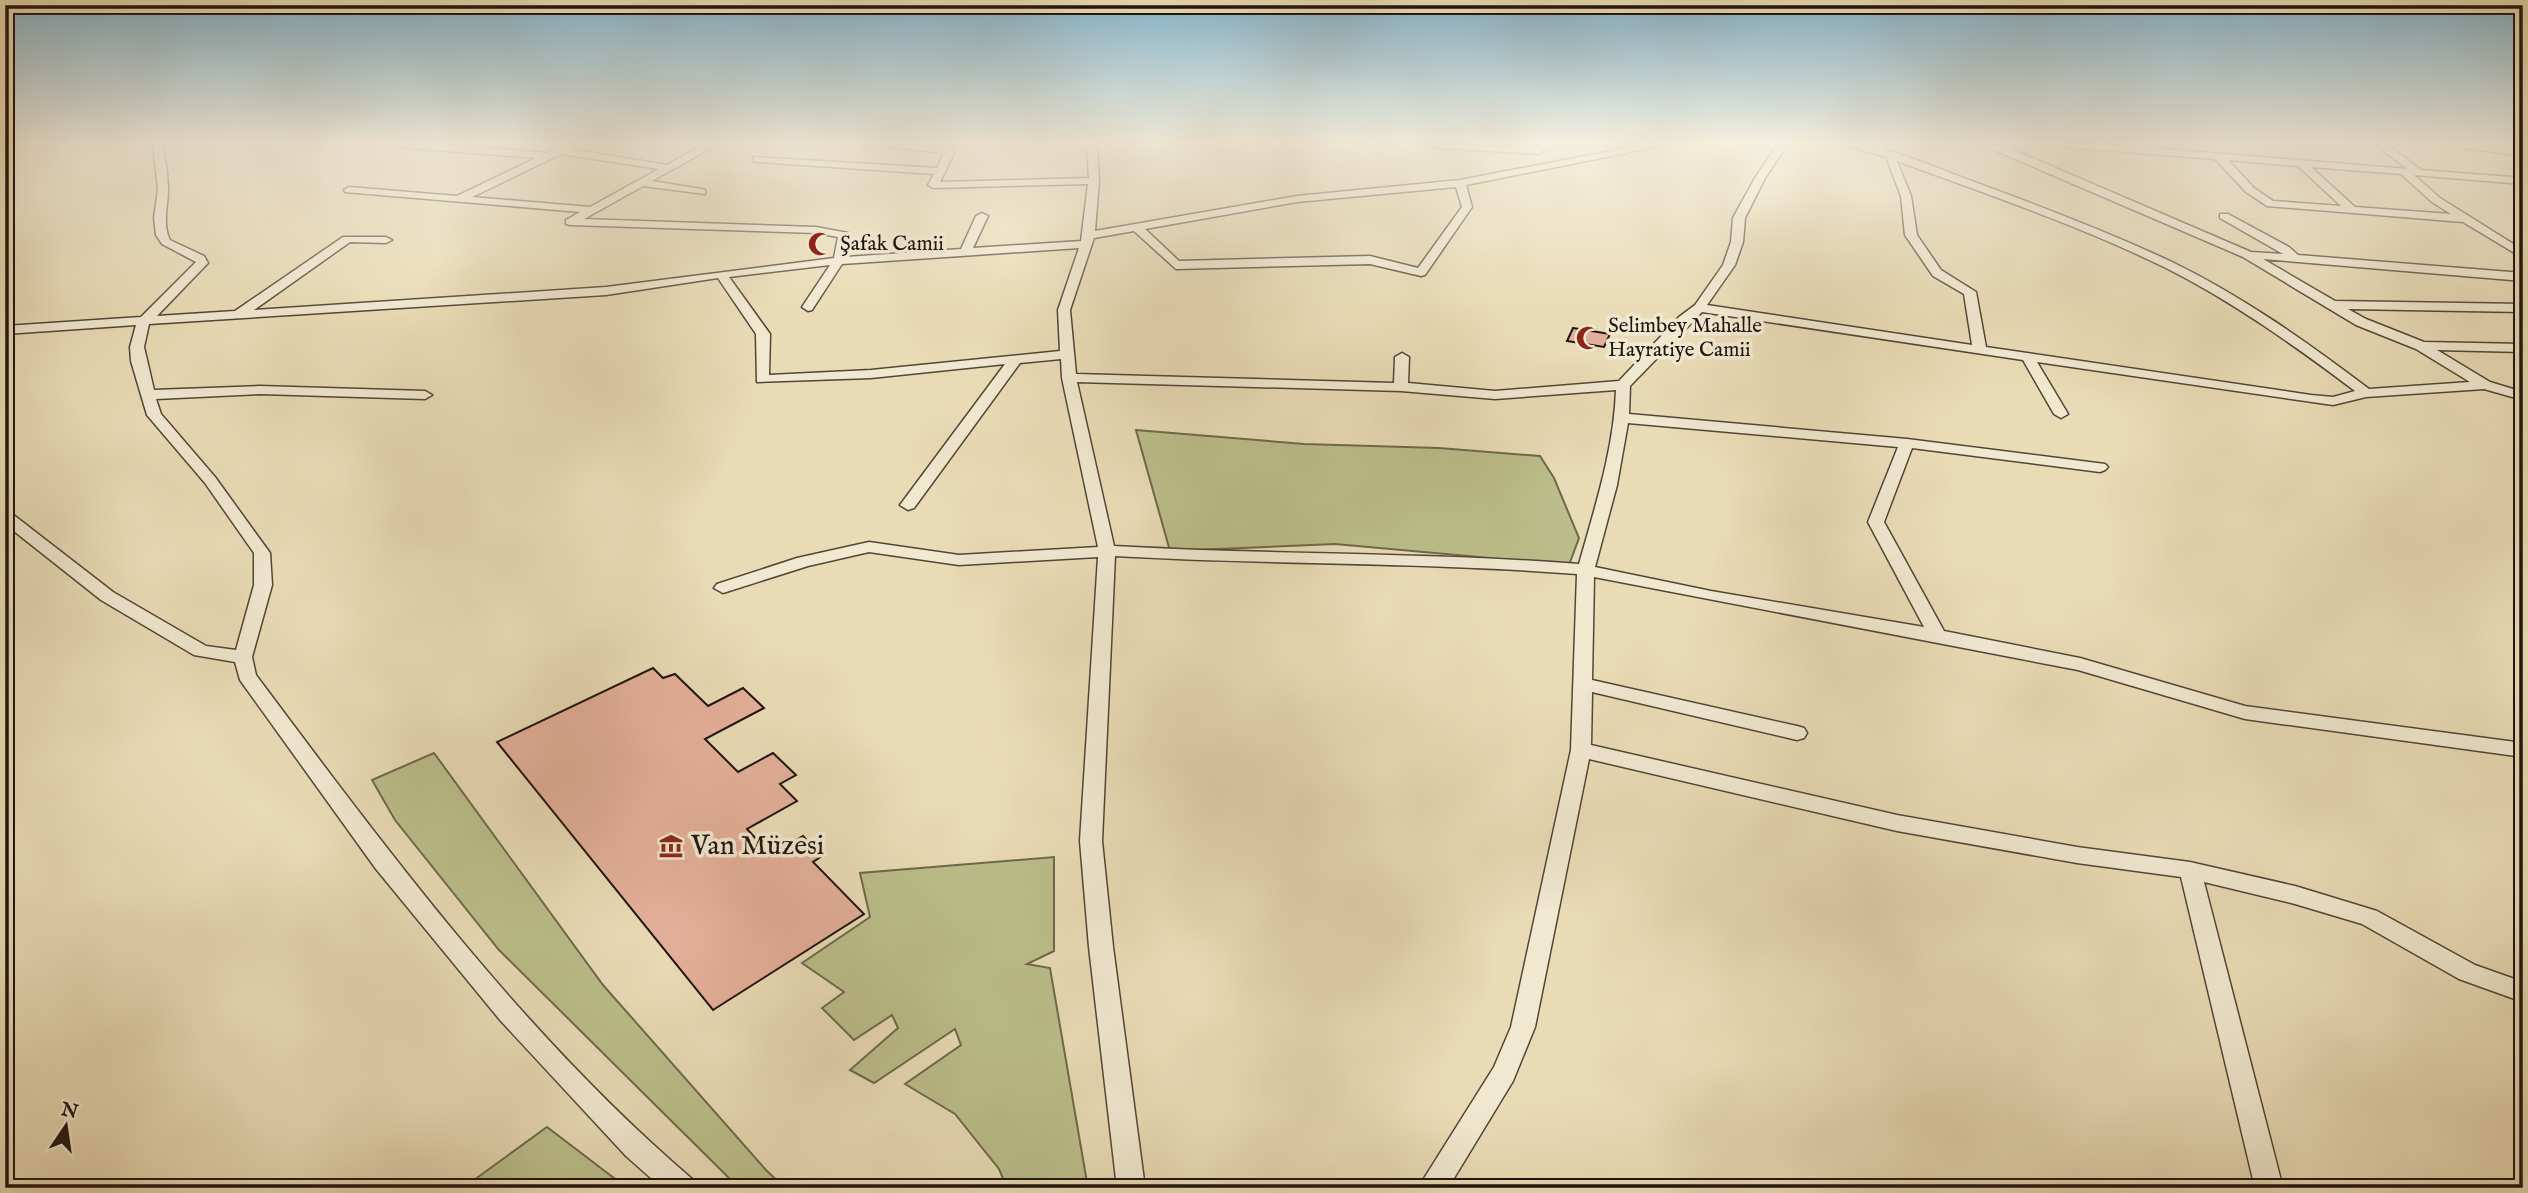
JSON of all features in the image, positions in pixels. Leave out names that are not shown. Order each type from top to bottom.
[{"type":"street","points":[[162,200],[160,218],[162,235],[166,242],[200,258],[202,263],[144,323],[137,347],[138,361],[154,415],[210,480],[262,553],[263,585],[243,657],[247,677],[393,874],[509,1013],[635,1147],[682,1188]]},
{"type":"street","points":[[467,200],[592,210]]},
{"type":"street","points":[[611,200],[570,222],[816,230],[844,235],[846,243],[838,261],[808,307]]},
{"type":"street","points":[[1092,200],[1087,240],[1064,310],[1069,378],[1107,551],[1091,841],[1101,947],[1131,1188]]},
{"type":"street","points":[[5,330],[606,291],[721,274],[838,261],[1087,240],[1136,226],[1293,200]]},
{"type":"street","points":[[1136,226],[1176,265],[1370,260],[1421,272],[1467,207],[1465,200]]},
{"type":"street","points":[[1432,1188],[1497,1083],[1523,1027],[1581,750],[1586,570],[1609,485],[1622,418],[1623,385],[1684,320],[1699,308],[1729,265],[1737,242],[1739,218],[1749,200]]},
{"type":"street","points":[[1906,200],[1911,234],[1925,258],[1937,273],[1970,292],[1980,349]]},
{"type":"street","points":[[2012,200],[2169,265],[2287,334],[2366,393]]},
{"type":"street","points":[[2120,200],[2247,255],[2361,322],[2421,346],[2485,385],[2523,396]]},
{"type":"street","points":[[2262,200],[2353,211],[2467,219]]},
{"type":"street","points":[[2341,200],[2353,211]]},
{"type":"street","points":[[2436,200],[2523,255]]},
{"type":"street","points":[[965,251],[982,216]]},
{"type":"street","points":[[2224,216],[2285,249],[2293,258]]},
{"type":"street","points":[[237,316],[347,239],[386,240]]},
{"type":"street","points":[[2247,255],[2523,276]]},
{"type":"street","points":[[721,274],[763,334],[762,379],[871,374],[1067,354]]},
{"type":"street","points":[[2333,305],[2523,308]]},
{"type":"street","points":[[1699,308],[2311,399],[2333,401],[2366,393],[2485,385]]},
{"type":"street","points":[[2421,346],[2523,348]]},
{"type":"street","points":[[1401,387],[1402,357]]},
{"type":"street","points":[[908,505],[1017,358]]},
{"type":"street","points":[[2028,358],[2061,414]]},
{"type":"street","points":[[1069,378],[1401,387],[1495,395],[1623,385]]},
{"type":"street","points":[[148,395],[260,390],[425,394]]},
{"type":"street","points":[[2502,390],[2523,390]]},
{"type":"street","points":[[1622,418],[1907,443],[2100,467]]},
{"type":"street","points":[[1907,443],[1876,522],[1937,635]]},
{"type":"street","points":[[5,516],[107,596],[201,650],[243,657]]},
{"type":"street","points":[[723,588],[803,562],[869,547],[959,560],[1107,551],[1217,557],[1488,562],[1586,570],[1711,596],[1937,635],[2080,664],[2245,712],[2523,750]]},
{"type":"street","points":[[1583,684],[1797,733]]},
{"type":"street","points":[[1581,750],[1897,823],[2077,855],[2190,870],[2295,895],[2369,917],[2467,972],[2523,992]]},
{"type":"street","points":[[2190,870],[2269,1188]]},
{"type":"green space","points":[[1136,430],[1304,444],[1439,448],[1540,456],[1554,478],[1579,538],[1569,565],[1335,544],[1170,551]]},
{"type":"green space","points":[[434,753],[603,985],[766,1170],[785,1188],[739,1188],[499,950],[395,820],[372,780]]},
{"type":"green space","points":[[1054,857],[1054,951],[1027,964],[1050,968],[1088,1188],[1007,1188],[999,1169],[955,1114],[905,1084],[961,1045],[955,1029],[874,1083],[850,1070],[898,1028],[892,1015],[854,1040],[822,1008],[844,992],[802,963],[870,917],[860,873]]},
{"type":"green space","points":[[547,1127],[627,1188],[463,1188]]},
{"type":"building","name":"Selimbey Mahalle Hayratiye Camii","points":[[1573,328],[1610,334],[1604,347],[1567,341]]},
{"type":"building","name":"Van Müzesi","points":[[653,668],[663,678],[675,674],[708,706],[743,688],[764,708],[705,739],[738,772],[773,753],[796,775],[780,784],[797,801],[747,829],[771,855],[803,836],[822,856],[813,862],[864,914],[713,1010],[497,742]]},
{"type":"place","name":"Şafak Camii","points":[[820,244]]},
{"type":"place","name":"Selimbey Mahalle Hayratiye Camii","points":[[1588,338]]},
{"type":"place","name":"Van Müzesi","points":[[671,846]]}]
